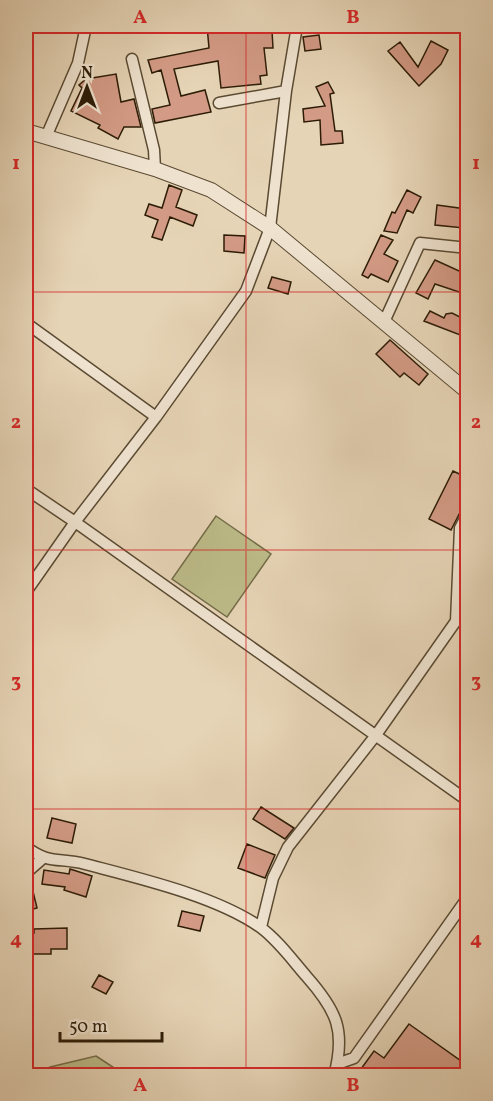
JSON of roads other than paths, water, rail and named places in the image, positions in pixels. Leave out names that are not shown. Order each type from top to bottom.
[{"type":"street","points":[[46,136],[78,63],[86,26]]},
{"type":"street","points":[[26,592],[246,291],[270,228],[285,91],[297,26]]},
{"type":"street","points":[[132,59],[154,150],[155,169]]},
{"type":"street","points":[[219,103],[285,91]]},
{"type":"street","points":[[26,131],[155,169],[211,190],[270,228],[468,392]]},
{"type":"street","points":[[384,322],[420,243],[468,248]]},
{"type":"street","points":[[26,323],[156,417]]},
{"type":"street","points":[[26,489],[468,801]]},
{"type":"street","points":[[261,927],[273,879],[288,847],[376,735],[456,621],[460,528],[468,513]]},
{"type":"street","points":[[26,847],[42,859],[82,863],[208,901],[261,927],[313,984],[339,1024],[341,1041],[334,1076]]},
{"type":"street","points":[[26,873],[42,859]]},
{"type":"street","points":[[337,1064],[354,1058],[468,897]]}]
